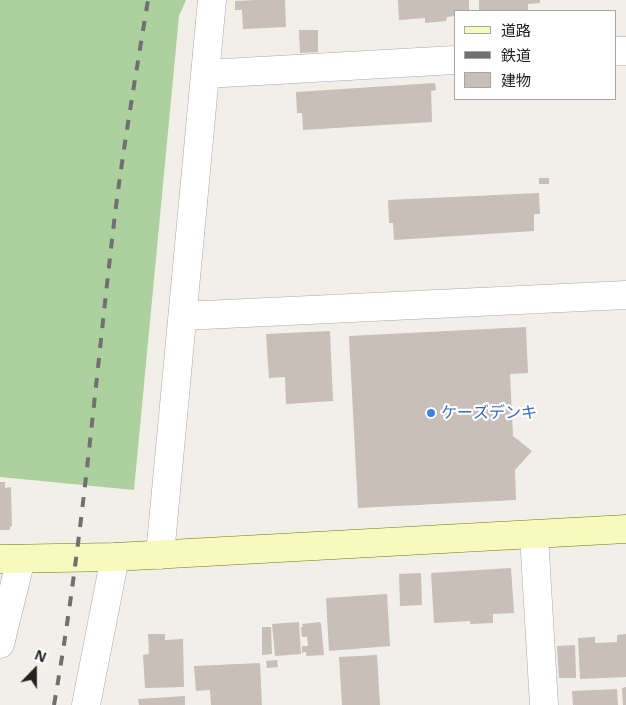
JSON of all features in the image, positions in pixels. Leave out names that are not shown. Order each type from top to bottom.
[{"type":"street","points":[[160,555],[212,0]]},
{"type":"street","points":[[206,74],[454,60]]},
{"type":"street","points":[[183,316],[626,295]]},
{"type":"street","points":[[0,644],[11,559],[160,555],[626,529]]},
{"type":"street","points":[[534,535],[544,705]]},
{"type":"street","points":[[86,705],[115,557]]},
{"type":"green space","points":[[0,0],[186,0],[179,16],[134,490],[0,477]]},
{"type":"building","points":[[285,0],[286,27],[243,29],[242,10],[235,10],[235,1]]},
{"type":"building","points":[[398,0],[469,0],[469,10],[454,10],[454,16],[447,17],[446,21],[425,23],[425,18],[399,20]]},
{"type":"building","points":[[479,0],[540,0],[540,3],[528,4],[528,10],[479,10]]},
{"type":"building","points":[[299,30],[318,30],[318,52],[300,53]]},
{"type":"building","points":[[435,83],[436,90],[431,91],[432,122],[303,130],[302,113],[297,113],[296,92]]},
{"type":"building","points":[[539,178],[549,178],[549,184],[539,184]]},
{"type":"building","points":[[539,193],[540,214],[534,214],[534,231],[394,240],[393,223],[389,223],[388,200]]},
{"type":"building","points":[[526,327],[528,373],[510,374],[513,436],[532,451],[515,470],[516,500],[358,508],[349,336]]},
{"type":"building","points":[[330,331],[333,401],[286,404],[285,377],[269,378],[266,334]]},
{"type":"building","points":[[0,482],[5,482],[5,488],[11,487],[12,526],[10,530],[0,530]]},
{"type":"building","points":[[511,568],[514,613],[493,614],[493,623],[470,624],[470,621],[434,623],[431,573]]},
{"type":"building","points":[[421,573],[422,605],[400,606],[399,574]]},
{"type":"building","points":[[387,594],[390,646],[329,651],[326,598]]},
{"type":"building","points":[[299,622],[301,654],[275,656],[272,624]]},
{"type":"building","points":[[320,622],[324,655],[306,656],[306,652],[302,653],[302,646],[308,646],[307,637],[302,637],[302,624]]},
{"type":"building","points":[[262,627],[271,627],[272,654],[262,655]]},
{"type":"building","points":[[148,634],[165,634],[165,640],[183,639],[184,687],[145,688],[143,655],[149,654]]},
{"type":"building","points":[[626,634],[626,677],[580,679],[578,638],[595,637],[595,643],[617,642],[617,635]]},
{"type":"building","points":[[575,645],[576,678],[559,678],[557,646]]},
{"type":"building","points":[[377,655],[380,705],[342,705],[339,657]]},
{"type":"building","points":[[277,660],[278,667],[267,668],[266,661]]},
{"type":"building","points":[[260,663],[262,705],[211,705],[210,690],[196,691],[194,666]]},
{"type":"building","points":[[626,687],[626,705],[623,705],[622,688]]},
{"type":"building","points":[[617,689],[618,705],[573,705],[572,691]]},
{"type":"building","points":[[185,696],[185,705],[139,705],[138,699]]},
{"type":"railway","points":[[54,705],[81,518],[116,206],[148,0]]},
{"type":"place","name":"ケーズデンキ","points":[[431,413]]}]
